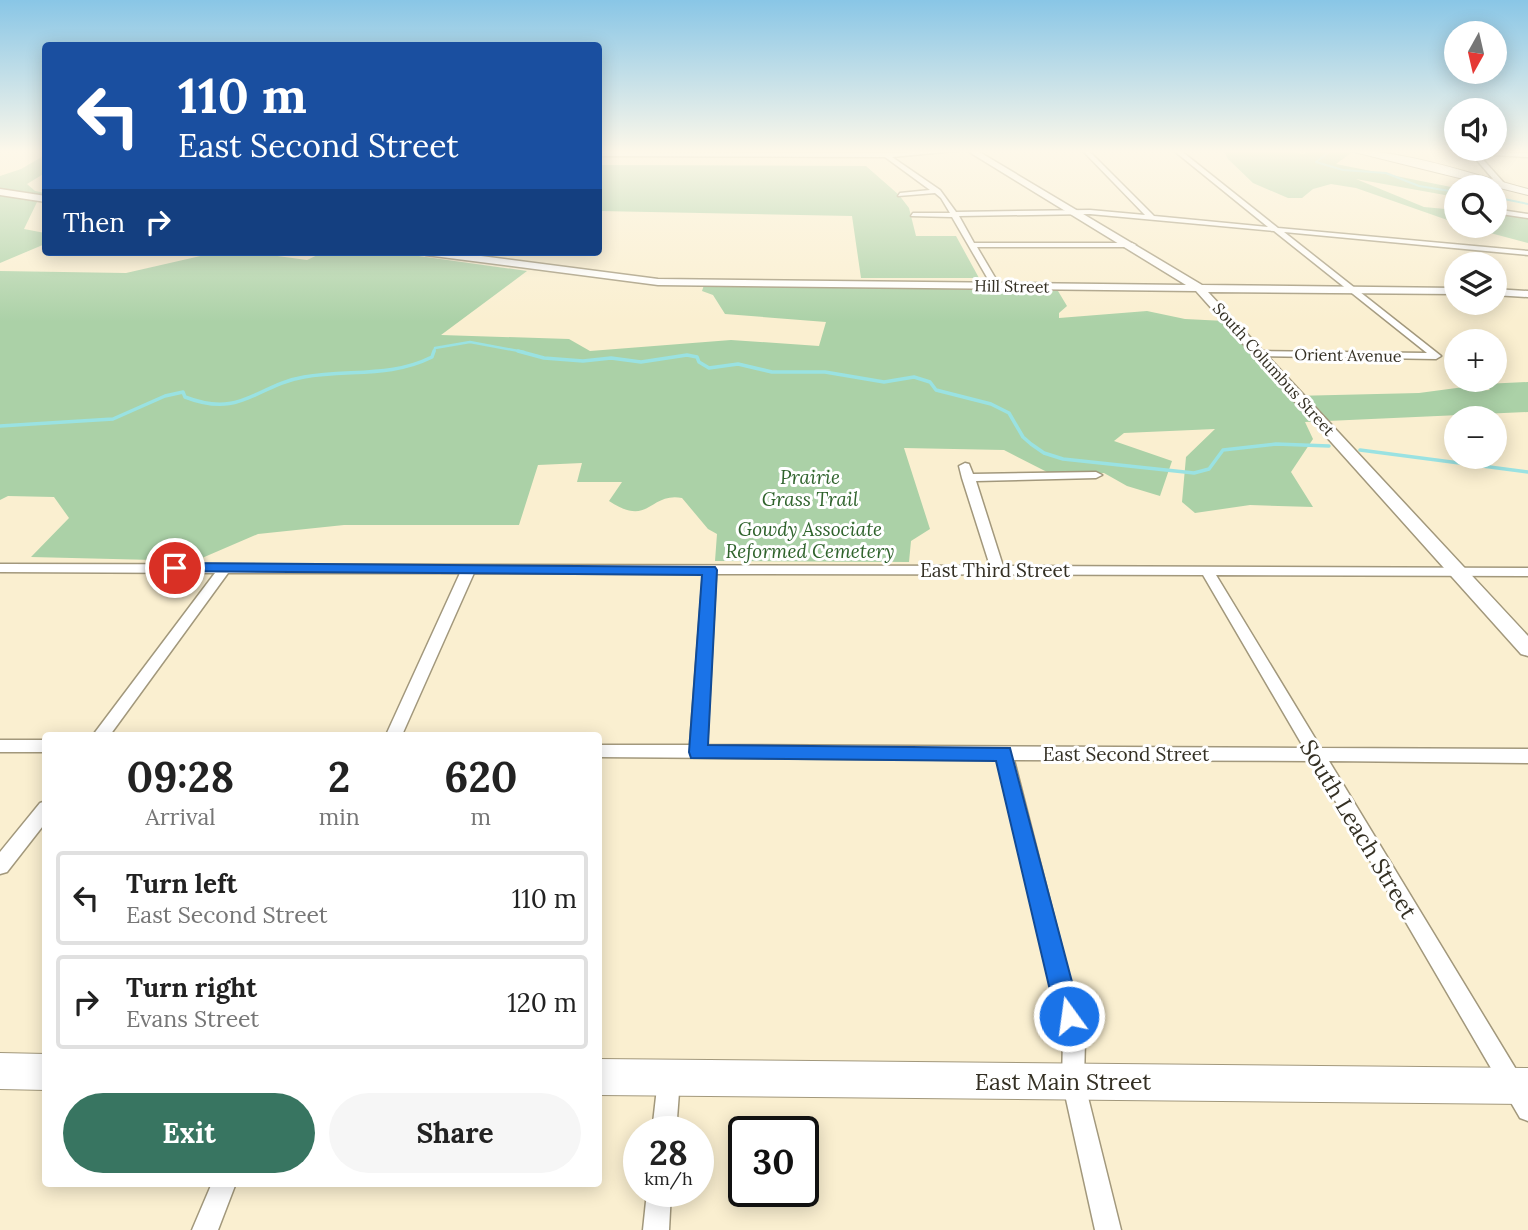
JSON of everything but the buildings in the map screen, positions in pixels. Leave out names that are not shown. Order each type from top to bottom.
[{"type":"main road","points":[[0,1071],[42,1072]]},
{"type":"main road","name":"East Main Street","points":[[602,1077],[1073,1082],[1523,1094]]},
{"type":"street","points":[[950,207],[996,286]]},
{"type":"street","name":"South Columbus Street","points":[[1067,207],[1199,288],[1528,649]]},
{"type":"street","points":[[1142,207],[1151,217]]},
{"type":"street","points":[[1248,207],[1353,290]]},
{"type":"street","points":[[913,215],[1077,213],[1151,217],[1528,253]]},
{"type":"street","points":[[1507,213],[1528,216]]},
{"type":"street","points":[[974,245],[1132,245]]},
{"type":"street","name":"Hill Street","points":[[456,256],[658,282],[1444,291]]},
{"type":"street","name":"Orient Avenue","points":[[1259,354],[1436,356],[1353,290]]},
{"type":"street","points":[[1507,293],[1528,294]]},
{"type":"street","points":[[998,570],[967,472],[1096,475]]},
{"type":"street","name":"East Third Street","points":[[0,568],[1528,572]]},
{"type":"street","points":[[103,732],[225,568]]},
{"type":"street","points":[[395,732],[469,569]]},
{"type":"street","points":[[698,752],[710,570]]},
{"type":"street","name":"South Leach Street","points":[[1207,571],[1391,883],[1523,1094]]},
{"type":"street","points":[[0,746],[42,746]]},
{"type":"street","name":"East Second Street","points":[[602,751],[1528,756]]},
{"type":"street","points":[[1004,754],[1074,1039],[1073,1082],[1108,1230]]},
{"type":"street","points":[[0,866],[42,813]]},
{"type":"street","points":[[665,1116],[669,1077]]},
{"type":"street","points":[[205,1230],[222,1187]]},
{"type":"street","points":[[656,1230],[658,1207]]},
{"type":"green space","points":[[0,207],[34,207],[24,229],[42,232],[42,245],[0,263]]},
{"type":"green space","points":[[602,207],[909,207],[916,236],[956,236],[979,278],[861,278],[852,216],[602,211]]},
{"type":"green space","points":[[1411,207],[1444,209],[1444,219]]},
{"type":"green space","points":[[1507,214],[1528,217],[1528,243],[1507,237]]},
{"type":"green space","points":[[200,256],[278,256],[307,260],[316,256],[419,256],[527,271],[441,335],[569,339],[590,351],[731,340],[819,346],[826,322],[725,314],[713,295],[702,291],[704,285],[1058,291],[1067,306],[1059,313],[1059,318],[1147,311],[1185,319],[1225,321],[1293,396],[1419,393],[1444,390],[1444,392],[1507,392],[1507,383],[1528,382],[1528,412],[1507,413],[1507,406],[1444,406],[1444,416],[1305,422],[1313,439],[1291,472],[1313,507],[1250,505],[1195,513],[1182,502],[1186,457],[1215,429],[1124,433],[1114,441],[1172,461],[1160,496],[1127,486],[1104,473],[1049,473],[1004,450],[904,448],[930,529],[911,541],[909,562],[715,561],[717,534],[708,529],[682,498],[662,500],[641,510],[623,508],[609,501],[622,482],[577,482],[582,463],[538,465],[519,525],[344,525],[258,534],[195,561],[31,557],[69,518],[54,497],[8,496],[0,500],[0,271],[126,273]]},
{"type":"waterway","points":[[434,352],[435,348],[470,342],[524,352]]},
{"type":"waterway","points":[[0,426],[113,419],[165,396],[183,392],[185,397],[205,403],[235,402],[304,377],[401,368],[432,357],[434,351]]},
{"type":"waterway","points":[[518,351],[544,358],[583,361],[611,358],[641,362],[687,355],[697,357],[699,362],[709,368],[738,364],[772,372],[825,372],[884,382],[914,377],[930,382],[936,390],[991,404],[1009,413],[1023,437],[1031,444],[1044,453],[1063,459],[1194,473],[1209,469],[1223,450],[1276,444],[1329,446]]},
{"type":"waterway","points":[[1360,450],[1528,472]]},
{"type":"route","points":[[175,568],[710,570],[698,752],[1004,754],[1069,1016]]},
{"type":"park label","name":"Prairie Grass Trail","points":[[810,488]]},
{"type":"park label","name":"Gowdy Associate Reformed Cemetery","points":[[810,540]]}]
